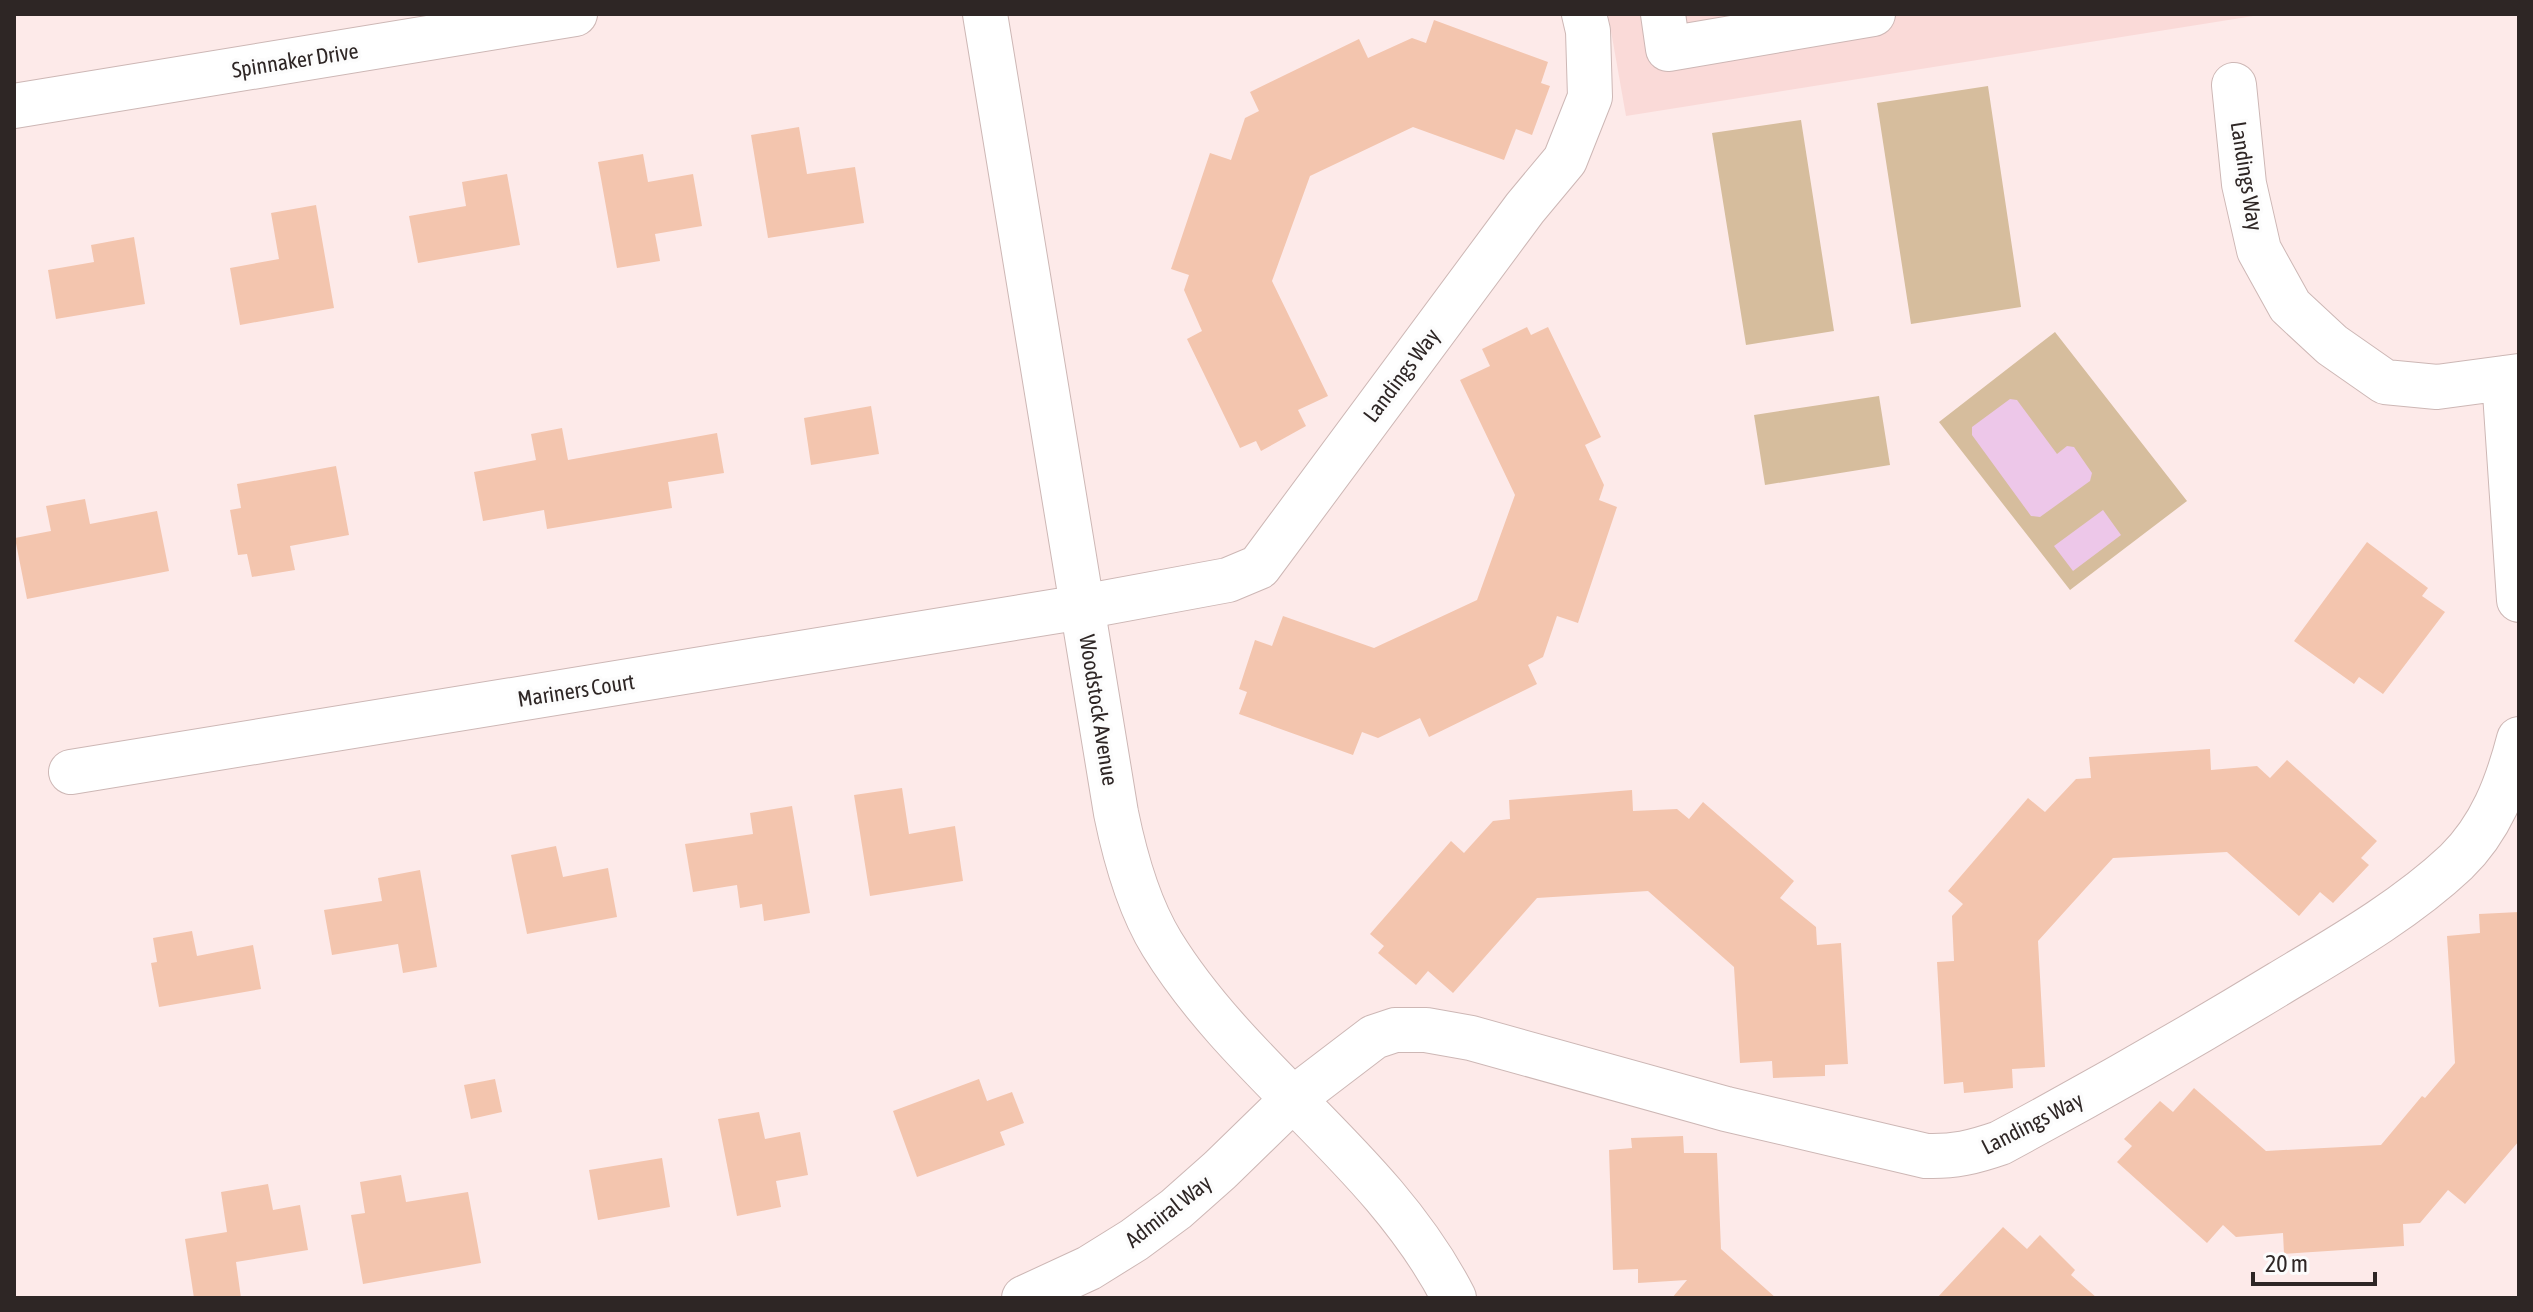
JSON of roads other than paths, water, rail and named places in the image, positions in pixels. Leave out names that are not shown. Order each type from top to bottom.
[{"type":"street","name":"Spinnaker Drive","points":[[14,106],[575,14]]},
{"type":"street","name":"Woodstock Avenue","points":[[985,14],[1123,847],[1146,912],[1161,942],[1199,999],[1390,1200],[1418,1238],[1454,1298]]},
{"type":"street","name":"Landings Way","points":[[1082,607],[1228,580],[1259,567],[1525,208],[1565,160],[1590,97],[1588,31],[1584,14]]},
{"type":"street","points":[[1663,14],[1668,49],[1873,14]]},
{"type":"street","name":"Landings Way","points":[[2234,85],[2244,184],[2259,250],[2290,306],[2332,345],[2385,382],[2437,387],[2512,377],[2519,600]]},
{"type":"street","name":"Mariners Court","points":[[71,772],[1082,607]]},
{"type":"street","name":"Landings Way","points":[[1294,1098],[1374,1037],[1395,1030],[1426,1030],[1471,1038],[1726,1109],[1926,1156],[1970,1154],[2027,1129],[2200,1032],[2408,901],[2457,861],[2488,822],[2508,784],[2519,739]]},
{"type":"street","name":"Admiral Way","points":[[1024,1298],[1089,1268],[1155,1224],[1220,1170],[1294,1098]]}]
